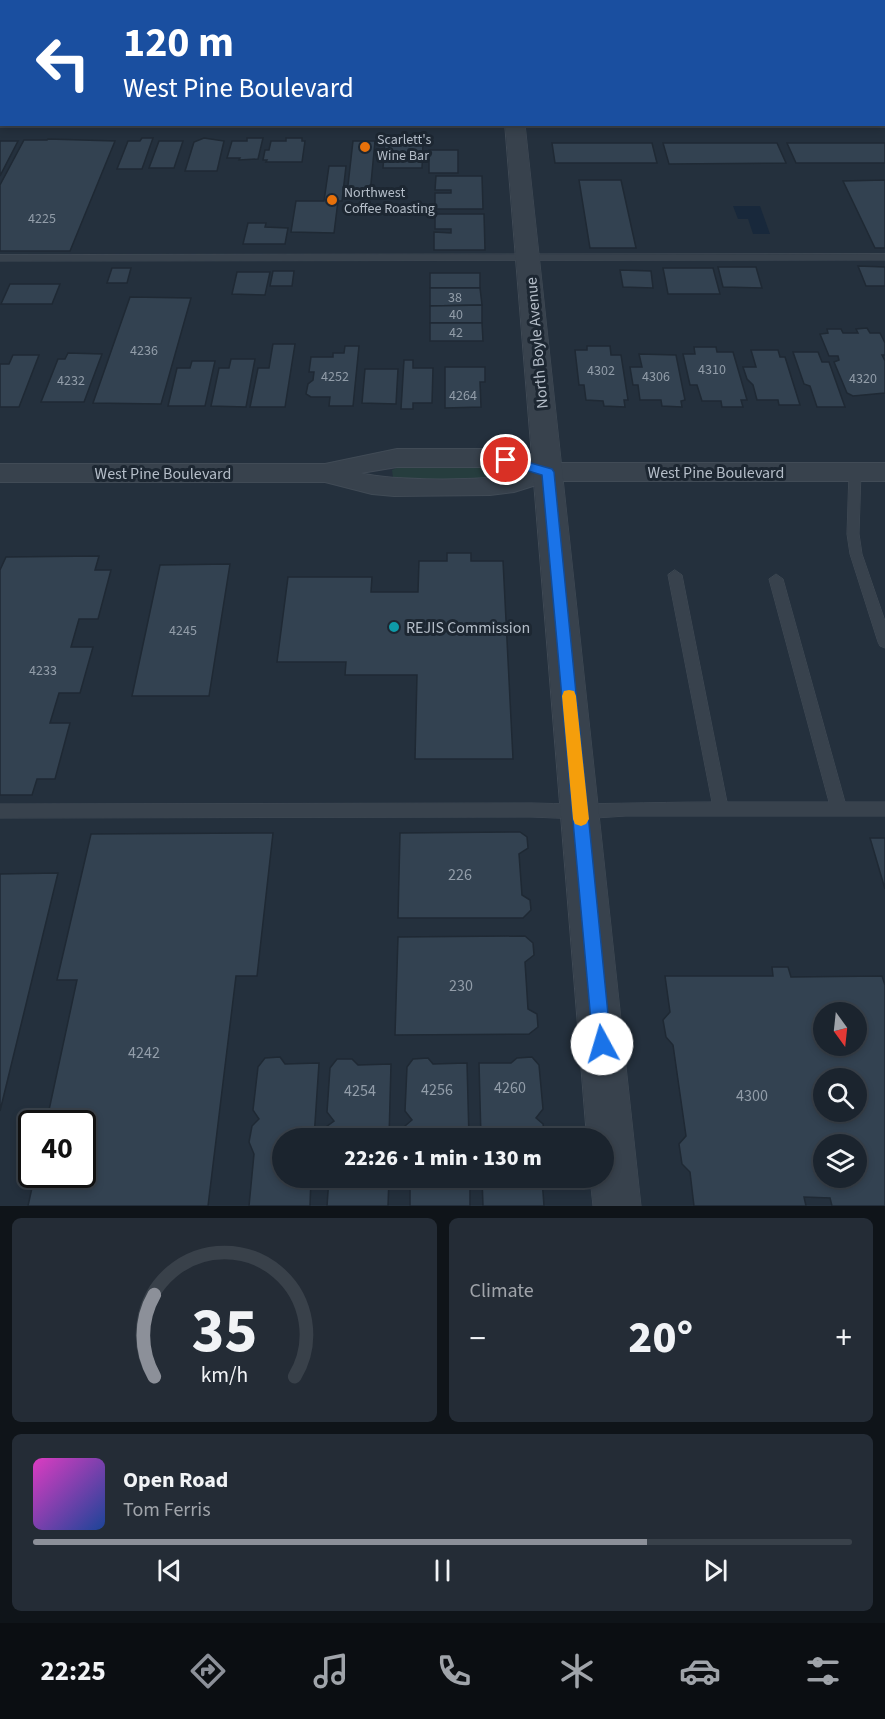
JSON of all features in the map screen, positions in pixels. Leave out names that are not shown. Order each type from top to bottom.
[{"type":"street","name":"North Boyle Avenue","points":[[515,126],[617,1206]]},
{"type":"street","name":"West Pine Boulevard","points":[[0,473],[325,473],[372,485],[394,487],[489,486],[514,483],[548,472],[885,472]]},
{"type":"lane","points":[[0,258],[885,257]]},
{"type":"lane","points":[[855,472],[853,534],[856,554],[885,642]]},
{"type":"lane","points":[[675,575],[721,809]]},
{"type":"lane","points":[[776,579],[839,809]]},
{"type":"lane","points":[[0,811],[531,810],[580,812],[885,809]]},
{"type":"green space","points":[[399,467],[486,468],[493,471],[493,474],[487,480],[397,479],[393,477],[392,470]]},
{"type":"water","points":[[733,206],[760,206],[770,234],[753,234],[748,219],[738,219]]},
{"type":"building","points":[[142,138],[153,138],[142,169],[117,169],[128,141],[140,141]]},
{"type":"building","points":[[204,138],[224,141],[217,171],[185,171],[194,142]]},
{"type":"building","points":[[247,138],[263,138],[258,159],[227,158],[232,141],[247,141]]},
{"type":"building","points":[[286,138],[302,138],[302,141],[305,141],[302,162],[266,162],[267,160],[263,160],[265,150],[269,150],[271,141],[286,141]]},
{"type":"building","points":[[24,140],[115,141],[70,251],[0,251],[0,185]]},
{"type":"building","points":[[0,141],[18,141],[0,176]]},
{"type":"building","points":[[159,141],[183,141],[174,168],[149,168]]},
{"type":"building","points":[[353,141],[375,141],[370,194],[347,194]]},
{"type":"building","points":[[385,141],[423,143],[422,168],[383,168]]},
{"type":"building","points":[[552,143],[652,143],[657,163],[555,163]]},
{"type":"building","points":[[663,143],[777,143],[786,163],[669,164]]},
{"type":"building","points":[[787,143],[885,143],[885,163],[796,163]]},
{"type":"building","points":[[429,150],[458,150],[458,173],[429,173]]},
{"type":"building","points":[[329,166],[346,166],[342,201],[338,201],[334,233],[291,232],[296,201],[324,201]]},
{"type":"building","points":[[436,176],[482,176],[483,209],[435,209],[435,193],[451,193],[451,190],[435,190]]},
{"type":"building","points":[[579,180],[621,180],[636,248],[590,248]]},
{"type":"building","points":[[885,180],[885,248],[875,248],[843,181]]},
{"type":"building","points":[[435,214],[484,214],[485,250],[434,250],[434,232],[451,233],[451,229],[435,229]]},
{"type":"building","points":[[248,223],[266,223],[265,227],[288,228],[285,244],[243,244]]},
{"type":"building","points":[[858,266],[885,267],[885,286],[866,286]]},
{"type":"building","points":[[718,267],[756,267],[762,288],[723,287]]},
{"type":"building","points":[[112,268],[131,268],[127,283],[107,283]]},
{"type":"building","points":[[663,268],[713,268],[720,294],[668,294]]},
{"type":"building","points":[[620,270],[651,271],[653,288],[623,287]]},
{"type":"building","points":[[273,271],[294,271],[292,286],[270,286]]},
{"type":"building","points":[[237,272],[270,272],[265,295],[232,294]]},
{"type":"building","points":[[430,273],[480,273],[480,288],[430,288]]},
{"type":"building","points":[[10,284],[60,284],[52,304],[1,304]]},
{"type":"building","points":[[430,288],[480,288],[482,305],[430,306]]},
{"type":"building","points":[[130,297],[191,298],[161,404],[93,403]]},
{"type":"building","points":[[482,305],[482,323],[430,323],[430,306]]},
{"type":"building","points":[[430,323],[482,323],[483,341],[430,341]]},
{"type":"building","points":[[867,328],[870,333],[880,333],[885,343],[885,355],[882,355],[885,361],[885,393],[853,396],[847,393],[834,362],[839,360],[838,356],[829,356],[820,334],[828,333],[827,329],[841,329],[843,333],[858,333],[856,329]]},
{"type":"building","points":[[273,344],[295,344],[285,407],[250,407],[258,368],[269,368]]},
{"type":"building","points":[[345,346],[359,346],[353,406],[329,406],[330,397],[311,397],[306,394],[308,384],[313,380],[314,372],[309,372],[311,357],[333,357],[333,353],[344,353]]},
{"type":"building","points":[[587,346],[610,346],[611,355],[621,355],[628,400],[624,400],[625,407],[604,406],[603,401],[586,400],[584,385],[579,385],[575,350],[587,350]]},
{"type":"building","points":[[694,347],[716,347],[717,352],[733,352],[747,400],[741,400],[743,407],[722,407],[721,401],[702,401],[697,385],[690,385],[683,354],[695,354]]},
{"type":"building","points":[[751,350],[778,350],[780,357],[785,357],[800,405],[779,405],[778,400],[757,400],[753,385],[747,379],[743,367],[756,367]]},
{"type":"building","points":[[793,352],[818,352],[822,362],[829,362],[845,407],[817,407],[810,386],[804,384]]},
{"type":"building","points":[[68,353],[102,354],[84,402],[41,402],[58,359],[65,359]]},
{"type":"building","points":[[639,354],[676,355],[685,400],[681,401],[682,407],[662,406],[661,400],[640,400],[638,385],[633,385],[630,367],[642,367]]},
{"type":"building","points":[[13,355],[39,355],[19,407],[0,407],[0,364],[9,364]]},
{"type":"building","points":[[231,359],[255,359],[246,407],[211,406],[219,368],[229,368]]},
{"type":"building","points":[[404,360],[413,360],[413,368],[433,368],[432,403],[413,403],[413,409],[401,409]]},
{"type":"building","points":[[192,361],[215,361],[205,406],[168,406],[177,368],[190,368]]},
{"type":"building","points":[[445,367],[485,367],[485,382],[480,382],[481,407],[445,408]]},
{"type":"building","points":[[365,369],[398,369],[396,404],[362,403]]},
{"type":"building","name":"REJIS Commission","points":[[447,553],[471,553],[471,561],[503,561],[513,759],[415,759],[417,675],[345,675],[346,662],[277,662],[288,577],[372,577],[371,592],[418,592],[419,561],[447,561]]},
{"type":"building","points":[[99,556],[95,570],[111,570],[98,619],[79,619],[71,647],[93,647],[80,693],[59,693],[50,723],[70,723],[55,779],[37,779],[32,795],[0,795],[0,570],[6,557]]},
{"type":"building","points":[[230,564],[209,696],[132,696],[160,565]]},
{"type":"building","points":[[520,832],[527,837],[528,848],[519,854],[522,895],[530,900],[531,910],[523,918],[398,918],[400,833]]},
{"type":"building","points":[[273,833],[257,976],[236,976],[208,1206],[28,1206],[32,1188],[96,1188],[96,1110],[49,1110],[77,980],[57,980],[91,834]]},
{"type":"building","points":[[870,838],[885,838],[885,889]]},
{"type":"building","points":[[58,873],[0,1111],[0,874]]},
{"type":"building","points":[[525,936],[533,943],[534,955],[525,962],[528,1009],[537,1014],[538,1027],[529,1034],[395,1035],[398,937]]},
{"type":"building","points":[[772,967],[788,967],[791,977],[882,976],[885,985],[885,1206],[832,1206],[830,1198],[804,1197],[806,1206],[694,1206],[690,1172],[682,1164],[679,1144],[686,1136],[673,1045],[666,1037],[663,1020],[670,1012],[665,976],[773,976]]},
{"type":"building","points":[[280,1057],[285,1064],[319,1063],[315,1128],[272,1128],[272,1188],[311,1188],[310,1206],[249,1206],[254,1154],[249,1142],[252,1126],[259,1119],[253,1110],[258,1067],[265,1058]]},
{"type":"building","points":[[532,1057],[539,1065],[543,1109],[536,1118],[543,1124],[544,1128],[481,1128],[479,1063],[511,1063],[517,1058]]},
{"type":"building","points":[[428,1058],[433,1064],[467,1063],[469,1128],[405,1128],[412,1120],[405,1111],[407,1067],[413,1059]]},
{"type":"building","points":[[337,1059],[352,1059],[358,1065],[391,1064],[389,1128],[326,1128],[334,1121],[327,1112],[330,1068]]},
{"type":"building","points":[[328,1188],[389,1188],[388,1206],[327,1206]]},
{"type":"building","points":[[410,1188],[470,1188],[470,1206],[410,1206]]},
{"type":"building","points":[[482,1188],[543,1188],[544,1206],[483,1206]]},
{"type":"slow traffic","points":[[569,696],[581,819]]},
{"type":"place","name":"Scarlett's Wine Bar","points":[[365,147]]},
{"type":"place","name":"Northwest Coffee Roasting","points":[[332,200]]},
{"type":"place","name":"REJIS Commission","points":[[394,627]]},
{"type":"route","points":[[506,460],[548,472],[602,1044]]}]
